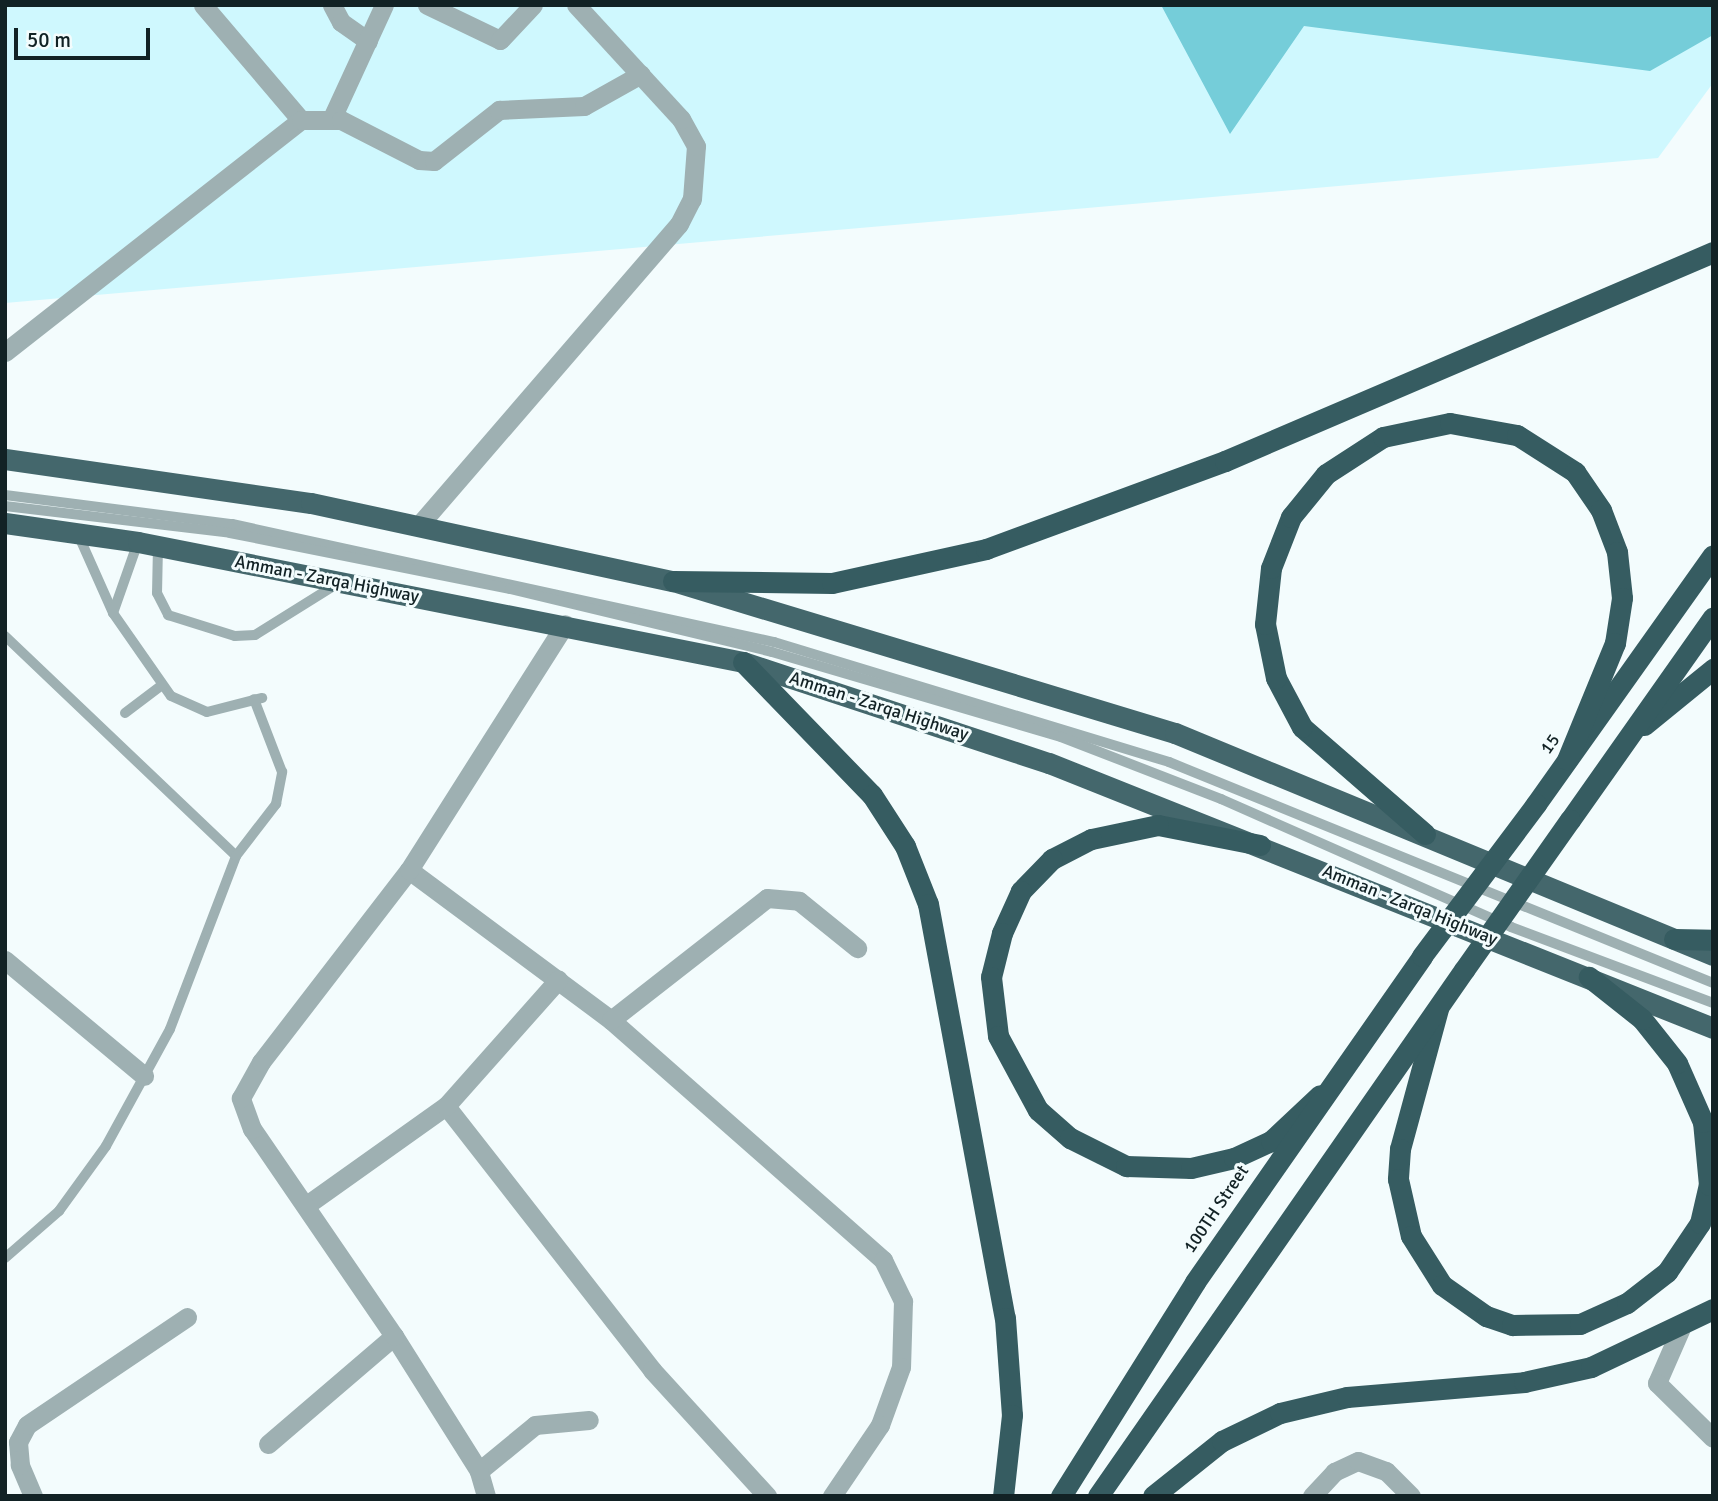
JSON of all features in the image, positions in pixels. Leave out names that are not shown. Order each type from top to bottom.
[{"type":"highway","points":[[673,581],[832,583],[986,549],[1225,461],[1713,252]]},
{"type":"highway","points":[[1425,834],[1301,727],[1276,678],[1265,624],[1270,568],[1291,517],[1326,474],[1383,437],[1450,423],[1517,435],[1575,472],[1601,510],[1617,552],[1622,598],[1615,643],[1567,760]]},
{"type":"highway","points":[[5,458],[232,488],[420,524],[673,581],[1117,712],[1425,834],[1713,955]]},
{"type":"highway","name":"Amman - Zarqa Highway","points":[[5,523],[76,530],[340,583],[565,624],[743,662],[1049,763],[1261,845],[1713,1028]]},
{"type":"highway","name":"15","points":[[1422,957],[1536,804],[1713,555]]},
{"type":"highway","points":[[1098,1496],[1713,617]]},
{"type":"highway","points":[[743,662],[872,795],[905,846],[928,904],[1005,1318],[1012,1415],[1003,1496]]},
{"type":"highway","points":[[1626,738],[1713,669]]},
{"type":"highway","points":[[1261,845],[1158,825],[1091,839],[1052,859],[1021,891],[1002,933],[991,977],[998,1036],[1014,1075],[1046,1117],[1087,1150],[1126,1166],[1180,1169],[1234,1158],[1271,1140],[1320,1095]]},
{"type":"highway","points":[[1674,939],[1713,940]]},
{"type":"highway","name":"100TH Street","points":[[1061,1496],[1320,1095],[1422,957]]},
{"type":"highway","points":[[1438,1009],[1400,1149],[1402,1208],[1424,1262],[1442,1285],[1486,1316],[1512,1325],[1580,1324],[1648,1289],[1681,1257],[1700,1223],[1709,1185],[1709,1150],[1687,1082],[1658,1035],[1589,978]]},
{"type":"highway","points":[[1153,1496],[1222,1441],[1280,1413],[1347,1397],[1524,1382],[1591,1367],[1681,1328],[1713,1309]]},
{"type":"street","points":[[203,5],[301,120]]},
{"type":"street","points":[[332,5],[341,22],[368,41]]},
{"type":"street","points":[[332,118],[384,5]]},
{"type":"street","points":[[427,5],[500,40],[533,5]]},
{"type":"street","points":[[420,524],[679,224],[692,199],[696,146],[641,74],[576,5]]},
{"type":"street","points":[[5,327],[10,349],[301,120],[332,118],[426,162],[442,158],[499,110],[584,106],[641,74]]},
{"type":"street","points":[[486,1496],[479,1471],[394,1336],[308,1204],[251,1129],[242,1098],[261,1062],[409,870],[565,624]]},
{"type":"street","points":[[409,870],[611,1020],[883,1260],[904,1301],[907,1331],[892,1402],[832,1496]]},
{"type":"street","points":[[611,1020],[768,898],[799,901],[857,948]]},
{"type":"street","points":[[5,960],[144,1076]]},
{"type":"street","points":[[308,1204],[446,1106],[558,980]]},
{"type":"street","points":[[446,1106],[652,1370],[767,1496]]},
{"type":"street","points":[[33,1496],[20,1465],[18,1442],[27,1425],[187,1317]]},
{"type":"street","points":[[1681,1328],[1657,1384],[1713,1438]]},
{"type":"street","points":[[268,1444],[394,1336]]},
{"type":"street","points":[[479,1471],[535,1425],[571,1417],[589,1420]]},
{"type":"street","points":[[1312,1496],[1334,1472],[1358,1461],[1386,1471],[1411,1496]]},
{"type":"lane","points":[[5,495],[232,524],[774,642],[1179,766],[1713,984]]},
{"type":"lane","points":[[5,506],[230,533],[510,589],[772,652],[1061,737],[1221,799],[1511,928],[1713,1003]]},
{"type":"lane","points":[[5,1258],[76,1191],[144,1076],[170,1029],[236,856],[281,788],[279,756],[258,699],[194,710],[162,685],[113,613],[76,530]]},
{"type":"lane","points":[[113,613],[148,544]]},
{"type":"lane","points":[[148,544],[157,593],[168,615],[235,636],[255,635],[340,583]]},
{"type":"lane","points":[[5,636],[236,856]]},
{"type":"lane","points":[[125,713],[162,685]]},
{"type":"shaded area","points":[[5,5],[1713,5],[1713,83],[1658,158],[5,303]]},
{"type":"shaded area","points":[[1161,5],[1713,5],[1713,35],[1650,71],[1304,26],[1230,134]]}]
